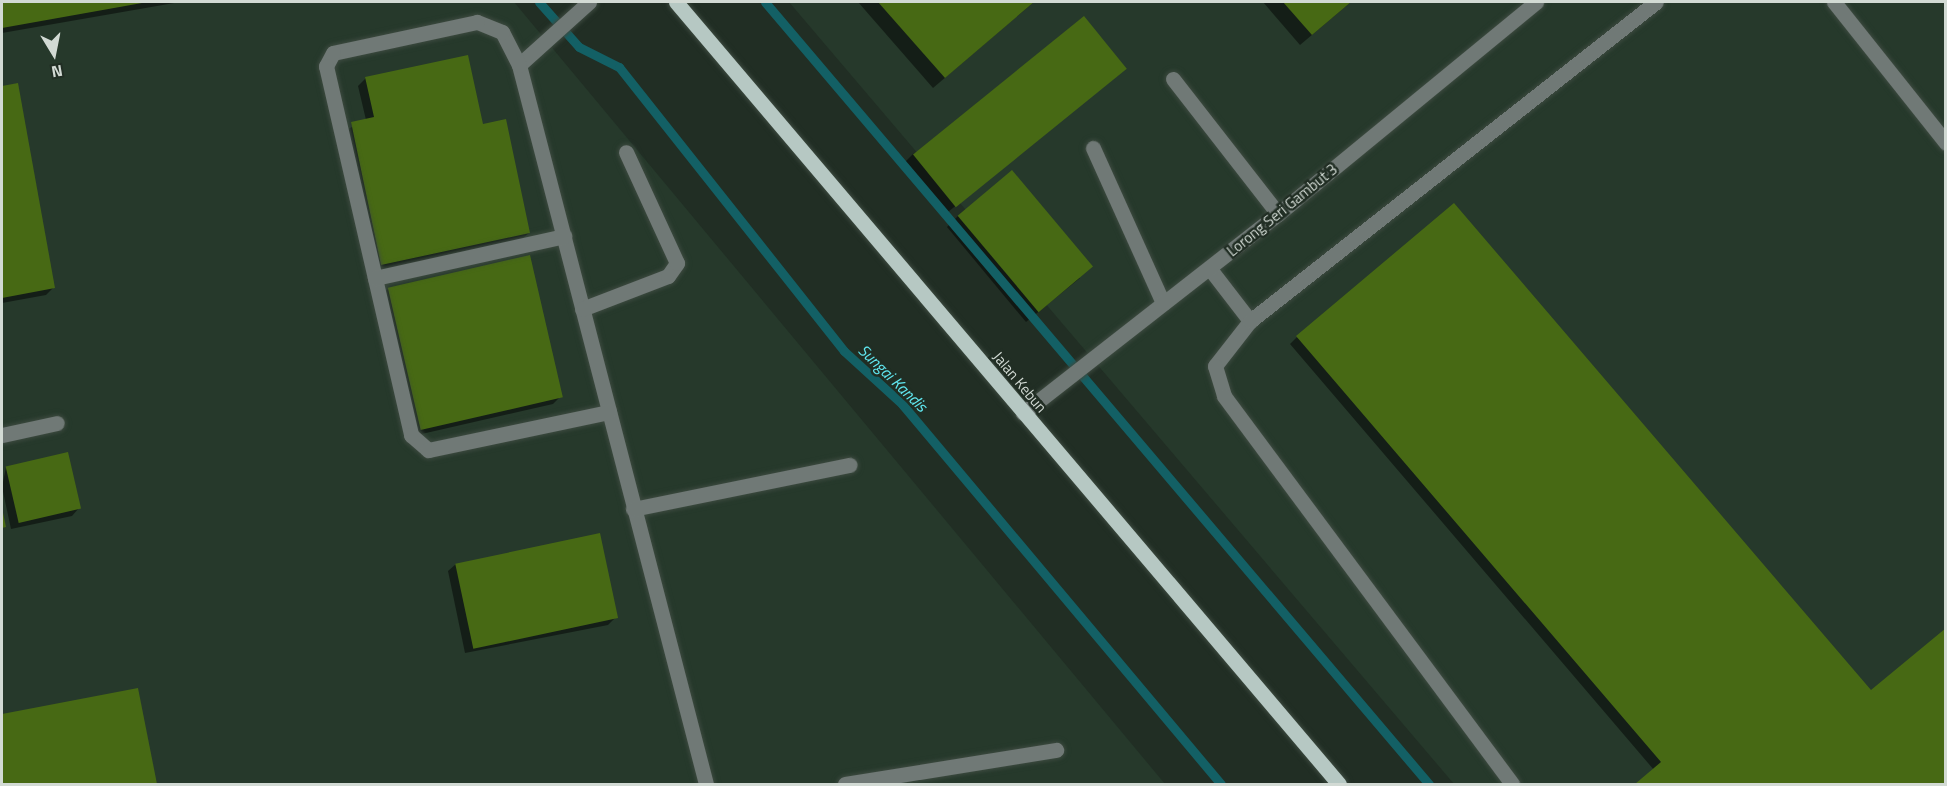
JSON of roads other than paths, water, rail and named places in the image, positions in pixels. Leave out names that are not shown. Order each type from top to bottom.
[{"type":"main road","name":"Jalan Kebun","points":[[676,2],[1339,784]]},
{"type":"lane","points":[[519,65],[539,43],[589,2]]},
{"type":"lane","name":"Lorong Seri Gambut 3","points":[[1023,413],[1210,269],[1536,2]]},
{"type":"lane","points":[[1512,784],[1224,396],[1215,366],[1250,321],[1656,2]]},
{"type":"lane","points":[[1834,2],[1946,143]]},
{"type":"lane","points":[[609,412],[428,450],[411,435],[326,66],[333,53],[477,22],[502,32],[519,65],[706,784]]},
{"type":"lane","points":[[1173,79],[1278,214]]},
{"type":"lane","points":[[1093,148],[1163,303]]},
{"type":"lane","points":[[582,309],[643,288],[668,276],[677,263],[626,152]]},
{"type":"lane","points":[[375,278],[564,236]]},
{"type":"lane","points":[[1210,269],[1250,321]]},
{"type":"lane","points":[[2,435],[57,423]]},
{"type":"lane","points":[[633,509],[850,465]]},
{"type":"lane","points":[[845,784],[1056,750]]},
{"type":"waterway","name":"Sungai Kandis","points":[[539,2],[579,47],[619,67],[844,351],[902,404],[1221,784]]},
{"type":"waterway","points":[[765,2],[1429,784]]}]
